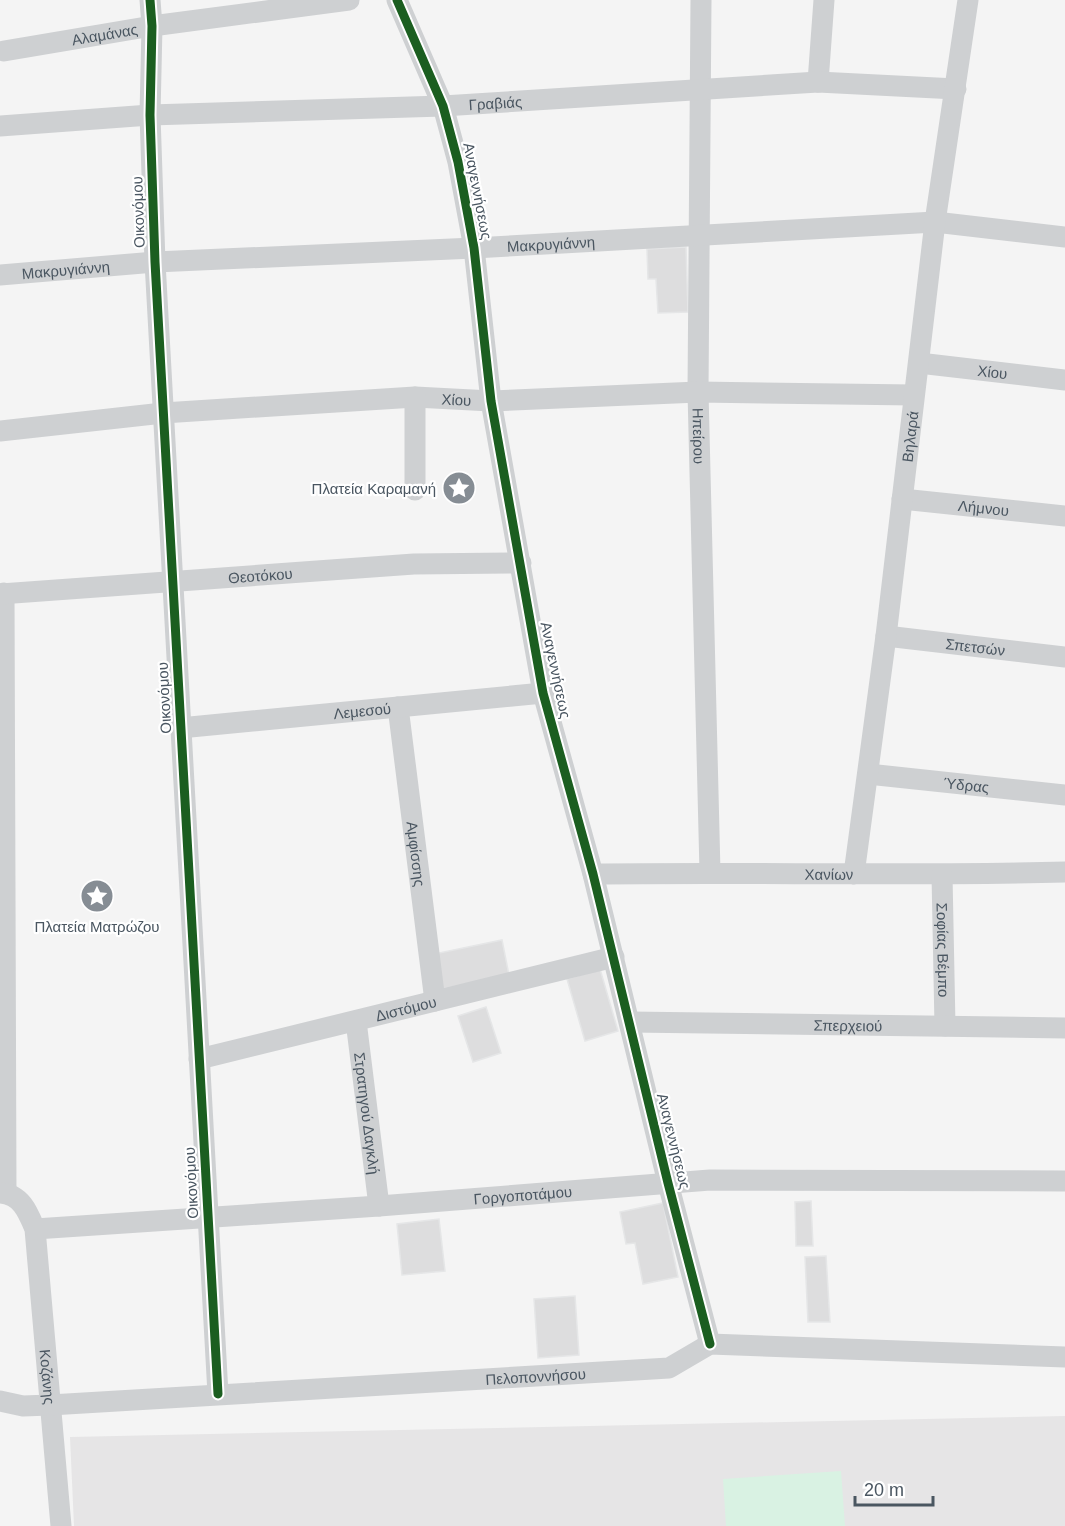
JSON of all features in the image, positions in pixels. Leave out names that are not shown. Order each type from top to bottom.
[{"type":"street","name":"Οικονόμου","points":[[150,0],[152,26],[150,115],[155,262],[218,1394]]},
{"type":"street","name":"Αλαμάνας","points":[[4,51],[152,26],[349,0]]},
{"type":"street","name":"Αναγεννήσεως","points":[[397,0],[443,106],[458,162],[474,248],[491,401],[543,693],[593,874],[668,1183],[710,1344]]},
{"type":"street","name":"Ηπείρου","points":[[701,0],[698,392],[710,872]]},
{"type":"street","points":[[818,82],[824,0]]},
{"type":"street","name":"Βηλαρά","points":[[854,874],[886,636],[935,222],[968,0]]},
{"type":"street","name":"Γραβιάς","points":[[0,126],[150,115],[443,106],[818,82],[956,90]]},
{"type":"street","name":"Μακρυγιάννη","points":[[0,275],[155,262],[474,248],[935,222],[1065,237]]},
{"type":"street","name":"Χίου","points":[[919,363],[1065,380]]},
{"type":"street","name":"Χίου","points":[[0,431],[163,413],[416,397],[491,401],[698,392],[914,395]]},
{"type":"street","points":[[415,490],[416,397]]},
{"type":"street","name":"Λήμνου","points":[[902,498],[1065,516]]},
{"type":"street","name":"Θεοτόκου","points":[[2,593],[414,564],[521,563]]},
{"type":"street","points":[[2,593],[3,1193],[21,1202],[35,1229]]},
{"type":"street","name":"Σπετσών","points":[[886,636],[1065,657]]},
{"type":"street","name":"Λεμεσού","points":[[180,728],[543,693]]},
{"type":"street","name":"Αμφίσσης","points":[[398,707],[435,1001]]},
{"type":"street","name":"Ύδρας","points":[[868,774],[1065,795]]},
{"type":"street","name":"Χανίων","points":[[593,874],[710,872],[942,875],[1065,872]]},
{"type":"street","name":"Σοφίας Βέμπο","points":[[942,875],[945,1026]]},
{"type":"street","name":"Διστόμου","points":[[199,1059],[614,957]]},
{"type":"street","name":"Στρατηγού Δαγκλή","points":[[356,1021],[379,1206]]},
{"type":"street","name":"Σπερχειού","points":[[630,1022],[1065,1028]]},
{"type":"street","name":"Γοργοποτάμου","points":[[35,1229],[720,1180],[1065,1182]]},
{"type":"street","name":"Κοζάνης","points":[[35,1229],[61,1526]]},
{"type":"street","points":[[710,1344],[1065,1357]]},
{"type":"street","name":"Πελοποννήσου","points":[[0,1401],[22,1406],[50,1405],[669,1368],[710,1344]]},
{"type":"shaded area","points":[[1065,1416],[1065,1526],[74,1526],[70,1437]]},
{"type":"green space","points":[[841,1471],[845,1526],[726,1526],[723,1479]]},
{"type":"building","points":[[686,247],[688,312],[658,313],[656,279],[648,279],[647,249]]},
{"type":"building","points":[[502,940],[509,975],[442,989],[434,954]]},
{"type":"building","points":[[600,969],[618,1031],[585,1041],[567,979]]},
{"type":"building","points":[[486,1007],[501,1053],[473,1062],[458,1016]]},
{"type":"building","points":[[811,1201],[813,1246],[796,1246],[795,1202]]},
{"type":"building","points":[[663,1203],[678,1277],[643,1284],[635,1243],[626,1244],[620,1212]]},
{"type":"building","points":[[439,1219],[445,1271],[402,1275],[397,1224]]},
{"type":"building","points":[[826,1256],[830,1322],[808,1322],[805,1257]]},
{"type":"building","points":[[575,1296],[579,1355],[538,1358],[534,1299]]},
{"type":"cycle path","points":[[150,0],[152,26],[150,115],[155,262],[218,1394]]},
{"type":"cycle path","points":[[397,0],[443,106],[458,162],[474,248],[491,401],[543,693],[593,874],[668,1183],[710,1344]]},
{"type":"place","name":"Πλατεία Καραμανή","points":[[459,488]]},
{"type":"place","name":"Πλατεία Ματρώζου","points":[[97,896]]}]
